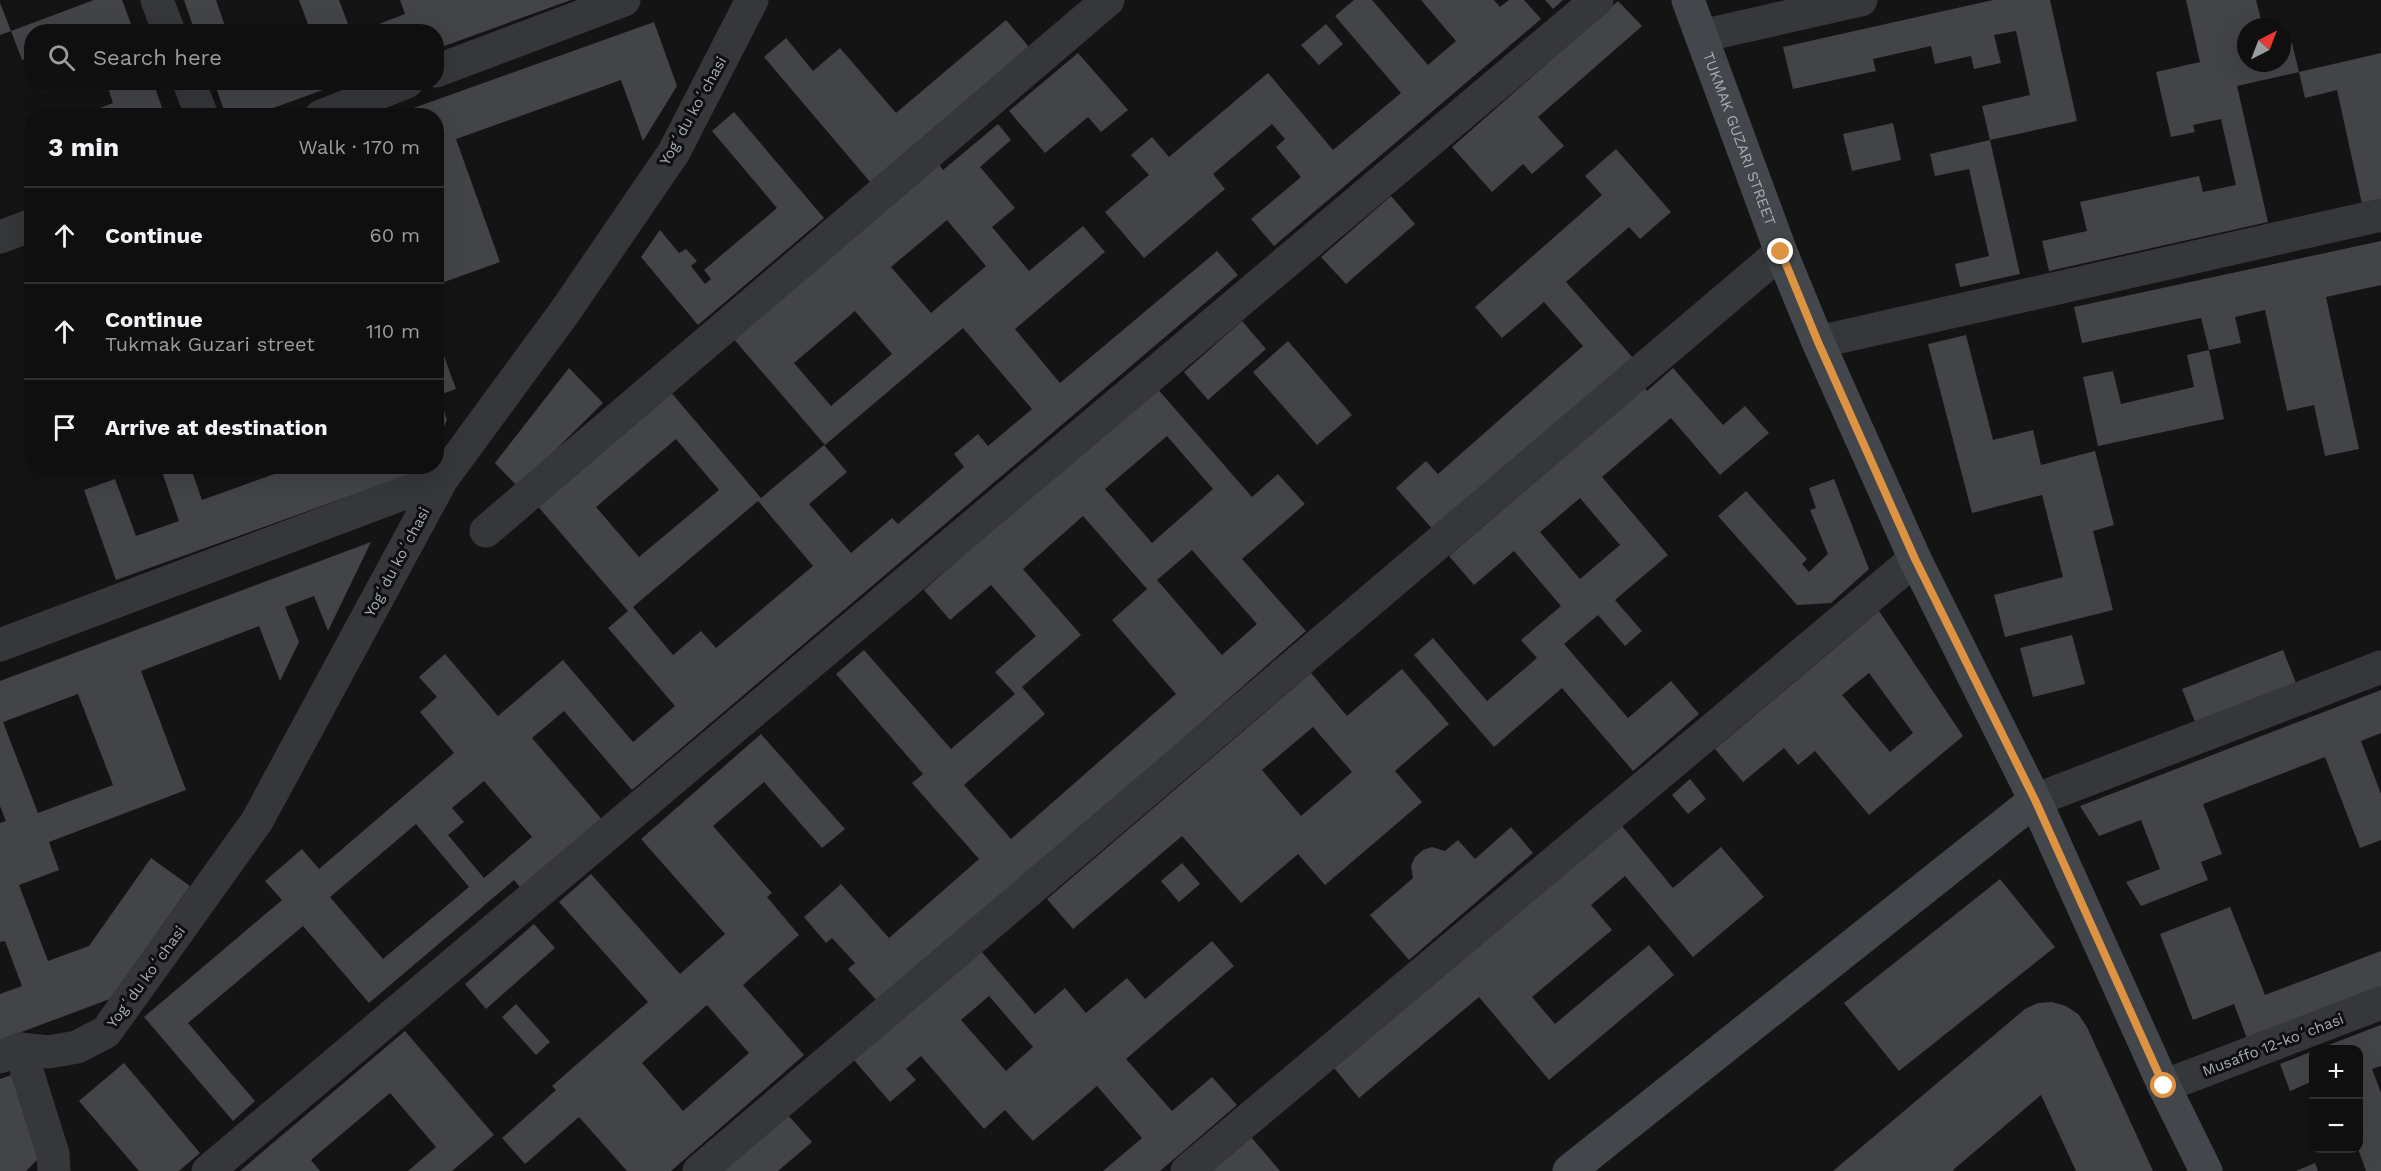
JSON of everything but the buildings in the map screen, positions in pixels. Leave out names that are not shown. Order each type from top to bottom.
[{"type":"street","points":[[157,0],[166,24]]},
{"type":"street","points":[[444,68],[624,0]]},
{"type":"street","name":"Yogʻdu koʻchasi","points":[[10,1053],[49,1052],[77,1047],[106,1032],[257,821],[442,479],[566,310],[674,152],[752,0]]},
{"type":"street","points":[[486,531],[1108,0]]},
{"type":"street","points":[[208,1171],[1597,0]]},
{"type":"street","name":"TUKMAK GUZARI STREET","points":[[1688,0],[1781,252],[1818,342],[1915,559],[2035,800],[2164,1086],[2206,1171]]},
{"type":"street","points":[[1701,36],[1861,0]]},
{"type":"street","points":[[192,90],[199,108]]},
{"type":"street","points":[[341,108],[387,90]]},
{"type":"street","points":[[1818,342],[2381,215]]},
{"type":"street","points":[[0,237],[24,228]]},
{"type":"street","points":[[699,1171],[1781,252]]},
{"type":"street","points":[[0,645],[442,479]]},
{"type":"street","points":[[1187,1171],[1915,559]]},
{"type":"street","points":[[1569,1171],[2035,800],[2381,667]]},
{"type":"street","name":"Musaffo 12-koʻchasi","points":[[2164,1086],[2381,1003]]},
{"type":"street","points":[[10,1053],[53,1154],[54,1171]]},
{"type":"route","points":[[1781,252],[1818,342],[1915,559],[2035,800],[2164,1086]]}]
